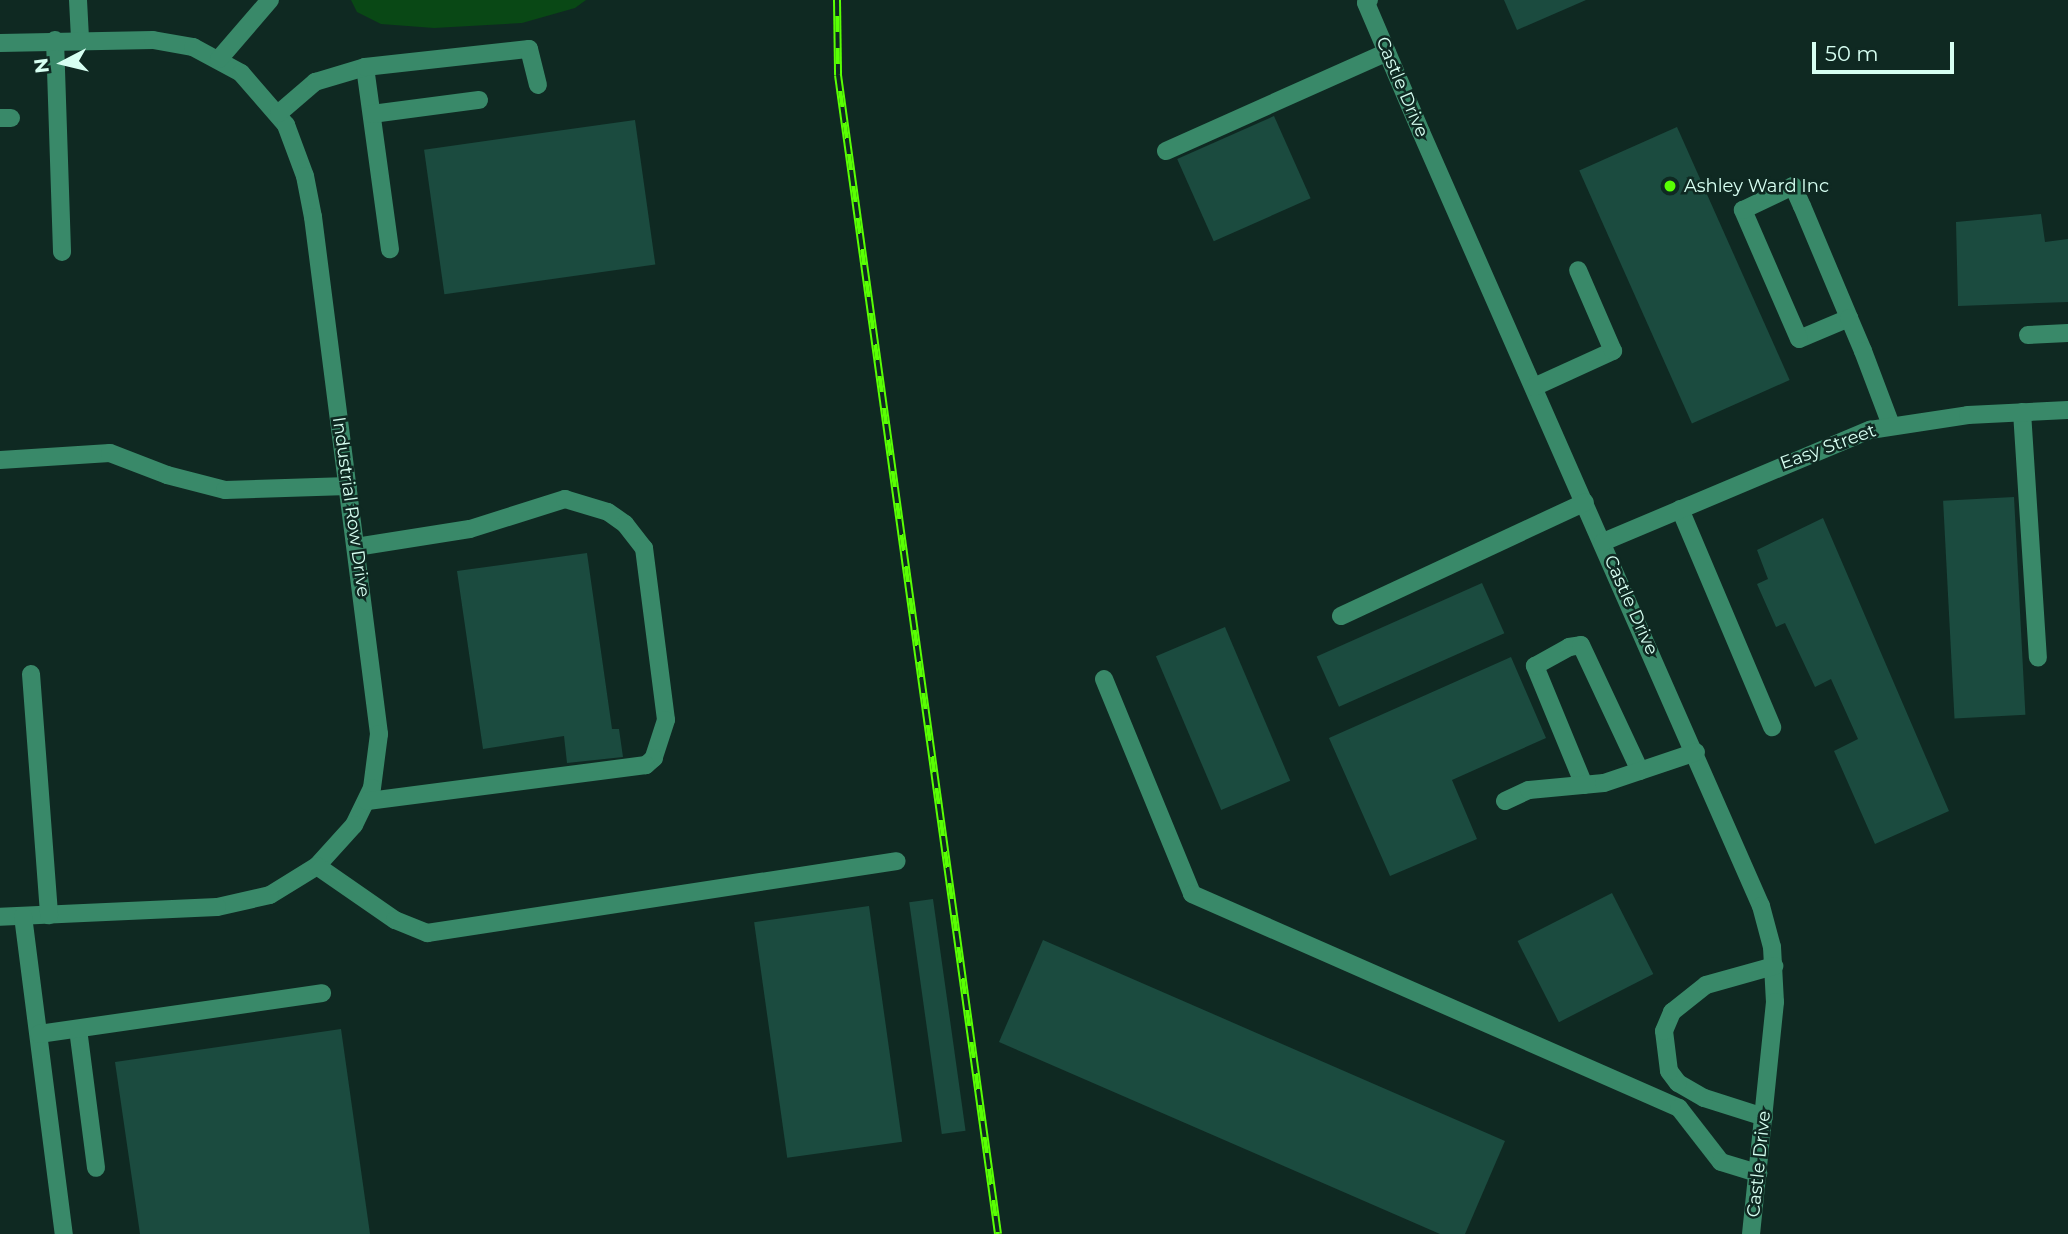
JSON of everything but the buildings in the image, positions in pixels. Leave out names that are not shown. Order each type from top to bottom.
[{"type":"street","points":[[78,0],[80,39]]},
{"type":"street","points":[[219,59],[270,0]]},
{"type":"street","name":"Castle Drive","points":[[1368,1],[1387,52],[1696,752],[1761,906],[1774,966],[1775,1002],[1751,1234]]},
{"type":"street","name":"Industrial Row Drive","points":[[0,43],[80,39],[180,43],[219,59],[242,73],[279,113],[305,176],[379,734],[367,801],[345,836],[317,866],[295,882],[244,903],[0,917]]},
{"type":"street","points":[[55,40],[62,252]]},
{"type":"street","points":[[279,113],[315,82],[365,67],[529,49],[538,85]]},
{"type":"street","points":[[1166,151],[1387,52]]},
{"type":"street","points":[[365,67],[390,249]]},
{"type":"street","points":[[372,114],[479,100]]},
{"type":"street","points":[[1849,318],[1799,339],[1743,210],[1793,186],[1849,318],[1891,425]]},
{"type":"street","points":[[1534,387],[1613,351],[1578,270]]},
{"type":"street","points":[[2028,335],[2068,334]]},
{"type":"street","name":"Easy Street","points":[[1603,542],[1857,434],[1891,425],[2068,410]]},
{"type":"street","points":[[2022,412],[2038,657]]},
{"type":"street","points":[[0,460],[110,453],[167,475],[225,490],[348,486]]},
{"type":"street","points":[[356,547],[470,529],[565,499],[608,512],[625,524],[644,548],[666,720],[654,758],[646,765],[367,801]]},
{"type":"street","points":[[1341,616],[1585,502]]},
{"type":"street","points":[[1679,509],[1772,727]]},
{"type":"street","points":[[1584,785],[1535,666],[1569,647],[1581,645],[1640,771]]},
{"type":"street","points":[[31,674],[49,915]]},
{"type":"street","points":[[1104,679],[1192,894],[1679,1108],[1721,1162],[1758,1173]]},
{"type":"street","points":[[1505,801],[1529,790],[1584,785],[1640,771],[1696,752]]},
{"type":"street","points":[[317,866],[395,920],[427,933],[897,861]]},
{"type":"street","points":[[23,916],[64,1234]]},
{"type":"street","points":[[1764,1117],[1704,1098],[1678,1083],[1669,1071],[1664,1031],[1672,1012],[1706,985],[1774,966]]},
{"type":"street","points":[[39,1034],[322,993]]},
{"type":"street","points":[[78,1029],[96,1168]]},
{"type":"shaded area","points":[[351,0],[586,0],[575,8],[522,23],[434,28],[381,24],[357,12]]},
{"type":"railway","points":[[837,0],[838,75],[998,1234]]},
{"type":"place","name":"Ashley Ward Inc","points":[[1670,186]]}]
